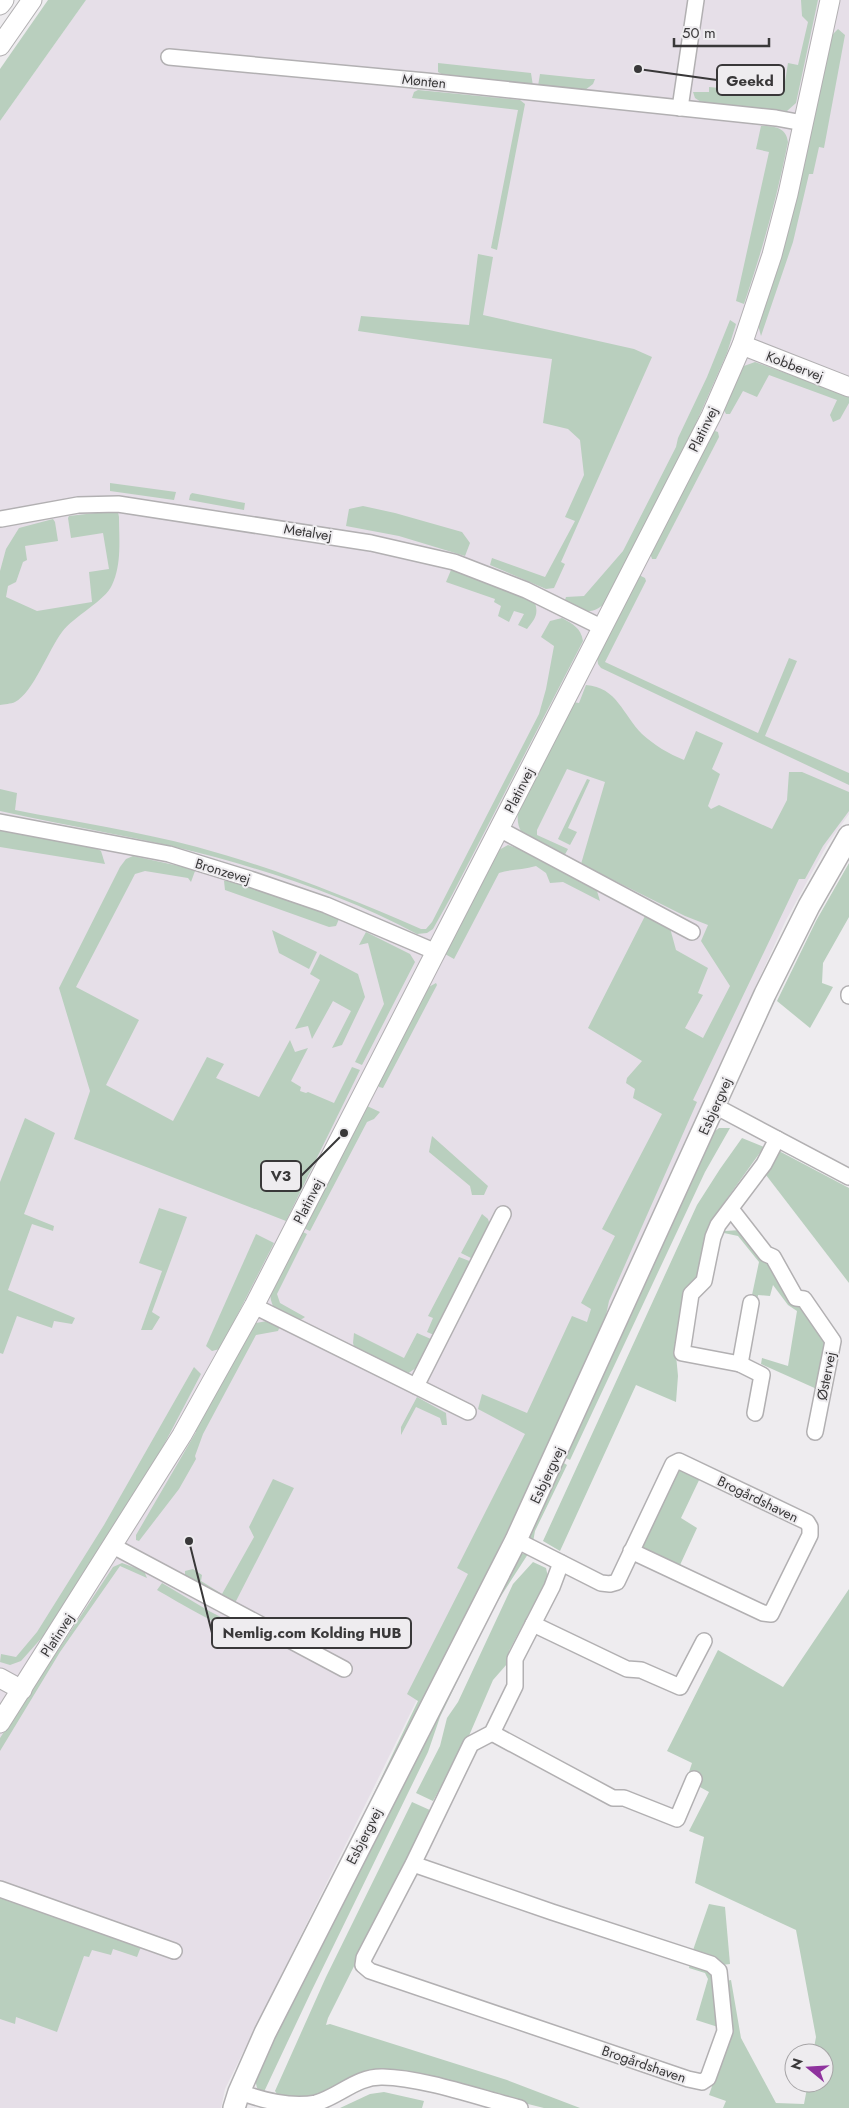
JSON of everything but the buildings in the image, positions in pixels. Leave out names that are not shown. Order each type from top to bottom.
[{"type":"main road","name":"Esbjergvej","points":[[236,2100],[265,2033],[348,1866],[516,1540],[784,955],[808,906],[849,836]]},
{"type":"street","points":[[0,5],[4,0]]},
{"type":"street","points":[[0,46],[32,0]]},
{"type":"street","points":[[680,108],[696,0]]},
{"type":"street","name":"Platinvej","points":[[0,1723],[182,1435],[254,1306],[711,416],[742,345],[772,255],[788,194],[830,0]]},
{"type":"street","name":"Mønten","points":[[168,57],[426,81],[776,118],[803,123]]},
{"type":"street","name":"Kobbervej","points":[[742,345],[849,387]]},
{"type":"street","name":"Metalvej","points":[[1,519],[78,505],[118,504],[372,543],[454,562],[526,590],[602,627]]},
{"type":"street","name":"Bronzevej","points":[[0,822],[169,854],[326,905],[436,952]]},
{"type":"street","name":"Platinvej","points":[[499,829],[692,932]]},
{"type":"street","points":[[715,1106],[849,1177]]},
{"type":"street","points":[[755,1412],[762,1375],[740,1364],[682,1354],[692,1294],[704,1281],[712,1237],[718,1225],[764,1164],[777,1140]]},
{"type":"street","name":"Østervej","points":[[731,1209],[766,1254],[773,1257],[796,1298],[804,1298],[833,1341],[815,1432]]},
{"type":"street","points":[[416,1386],[503,1214]]},
{"type":"street","points":[[740,1364],[750,1303]]},
{"type":"street","points":[[254,1306],[468,1412]]},
{"type":"street","name":"Brogårdshaven","points":[[516,1540],[601,1583],[610,1584],[617,1582],[673,1464],[679,1461],[807,1522],[810,1527],[810,1535],[771,1614],[763,1613],[632,1551]]},
{"type":"street","points":[[113,1546],[344,1669]]},
{"type":"street","points":[[561,1563],[552,1587],[515,1659],[515,1686],[492,1733],[613,1798],[624,1798],[677,1819],[694,1779]]},
{"type":"street","points":[[533,1624],[627,1669],[641,1670],[680,1687],[704,1641]]},
{"type":"street","points":[[0,1678],[22,1690]]},
{"type":"street","name":"Brogårdshaven","points":[[413,1864],[711,1964],[719,1971],[725,2031],[708,2078],[702,2082],[688,2079],[370,1971],[363,1965],[364,1958],[413,1864],[471,1744],[492,1733]]},
{"type":"street","points":[[0,1889],[174,1951]]},
{"type":"street","points":[[236,2100],[272,2104],[302,2105],[316,2103],[364,2079],[382,2077],[420,2083],[520,2108]]},
{"type":"shaded area","points":[[86,0],[849,0],[849,814],[827,845],[785,922],[592,1345],[225,2089],[221,2108],[0,2108],[0,121]]},
{"type":"green space","points":[[48,0],[86,0],[0,121],[0,69]]},
{"type":"green space","points":[[801,0],[818,0],[796,103],[787,111],[701,102],[695,98],[693,92],[709,92],[709,87],[783,94],[788,63],[798,65],[808,22],[802,16]]},
{"type":"green space","points":[[838,29],[845,35],[824,148],[819,147],[813,174],[809,174],[793,242],[761,336],[758,325],[830,37]]},
{"type":"green space","points":[[438,63],[531,73],[533,86],[445,76],[438,72]]},
{"type":"green space","points":[[540,74],[595,79],[593,84],[585,90],[538,86]]},
{"type":"green space","points":[[418,90],[520,100],[525,104],[497,250],[491,248],[518,110],[412,98],[414,92]]},
{"type":"green space","points":[[761,126],[779,128],[785,133],[788,142],[769,224],[744,304],[736,301],[769,152],[756,149]]},
{"type":"green space","points":[[478,254],[493,257],[483,315],[634,349],[652,357],[561,562],[565,564],[554,588],[546,589],[490,565],[492,558],[545,577],[575,521],[565,517],[584,475],[580,440],[568,429],[543,423],[552,359],[358,331],[361,316],[469,325]]},
{"type":"green space","points":[[730,320],[736,324],[727,353],[693,430],[604,604],[599,608],[589,611],[575,607],[565,600],[566,597],[584,596],[623,551],[676,447],[678,438],[707,377]]},
{"type":"green space","points":[[755,362],[849,396],[849,403],[840,419],[833,422],[830,415],[837,400],[769,375],[757,397],[743,391],[730,414],[726,414],[723,408],[740,369]]},
{"type":"green space","points":[[715,431],[718,432],[719,437],[656,559],[652,559],[650,553],[711,435]]},
{"type":"green space","points":[[110,483],[176,492],[174,500],[110,491]]},
{"type":"green space","points":[[192,493],[245,503],[244,510],[189,500]]},
{"type":"green space","points":[[363,506],[462,532],[470,543],[465,556],[399,536],[346,526],[349,509]]},
{"type":"green space","points":[[118,512],[119,517],[119,560],[112,585],[103,597],[62,632],[22,697],[13,703],[0,705],[0,571],[6,549],[19,528],[53,519],[58,541],[25,546],[27,560],[23,562],[16,582],[8,586],[6,597],[37,611],[92,602],[89,572],[109,569],[103,533],[71,538],[68,518],[69,516]]},
{"type":"green space","points":[[451,570],[468,574],[535,603],[536,614],[534,620],[527,629],[518,625],[524,614],[514,611],[509,622],[498,616],[501,606],[494,602],[495,599],[446,582]]},
{"type":"green space","points":[[639,575],[645,578],[646,581],[605,662],[758,733],[789,658],[797,661],[765,736],[849,773],[849,785],[601,668],[597,657]]},
{"type":"green space","points":[[562,618],[573,624],[583,641],[452,895],[433,929],[427,933],[417,934],[344,900],[241,864],[162,844],[0,811],[0,789],[17,793],[15,810],[152,836],[226,855],[310,884],[421,929],[426,929],[432,922],[539,714],[554,646],[541,637],[550,621]]},
{"type":"green space","points":[[586,685],[597,687],[612,696],[642,734],[662,749],[684,760],[696,731],[723,743],[712,769],[720,774],[708,806],[711,809],[719,805],[772,829],[787,800],[789,772],[802,772],[849,792],[849,811],[823,846],[805,879],[799,879],[693,1100],[697,1102],[609,1301],[605,1320],[606,1331],[366,1817],[363,1816],[418,1701],[407,1694],[468,1574],[457,1568],[525,1434],[478,1409],[482,1394],[527,1413],[572,1316],[587,1322],[591,1309],[581,1303],[615,1236],[602,1229],[662,1114],[633,1098],[635,1089],[626,1083],[627,1078],[642,1061],[588,1028],[645,916],[670,928],[676,950],[708,968],[698,993],[703,995],[685,1028],[703,1038],[730,986],[701,941],[708,925],[685,916],[581,864],[605,782],[567,769],[537,830],[537,835],[568,849],[563,858],[538,846],[520,830],[518,812],[573,702],[579,703]]},
{"type":"green space","points":[[587,779],[590,780],[568,828],[577,832],[570,845],[558,839]]},
{"type":"green space","points":[[0,830],[96,848],[101,851],[105,864],[0,847]]},
{"type":"green space","points":[[508,845],[522,850],[589,885],[597,891],[600,901],[563,882],[550,883],[546,873],[536,866],[499,873],[454,959],[445,954],[497,851]]},
{"type":"green space","points":[[133,856],[195,871],[191,882],[188,878],[145,871],[135,874],[76,987],[139,1020],[106,1085],[173,1121],[207,1057],[224,1064],[216,1078],[259,1097],[290,1040],[295,1052],[308,1048],[291,1081],[301,1087],[300,1091],[308,1092],[334,1103],[352,1067],[360,1070],[286,1221],[74,1139],[90,1091],[59,988],[120,867],[126,859]]},
{"type":"green space","points":[[849,863],[849,917],[823,963],[822,983],[833,987],[810,1028],[777,1001],[816,921]]},
{"type":"green space","points":[[230,879],[339,919],[336,926],[329,927],[225,890],[224,881]]},
{"type":"green space","points":[[272,930],[317,952],[309,969],[279,953]]},
{"type":"green space","points":[[366,932],[410,954],[415,962],[362,1065],[355,1062],[384,1004],[368,943],[359,945]]},
{"type":"green space","points":[[320,954],[358,974],[365,997],[342,1045],[332,1048],[351,1011],[333,1001],[312,1039],[308,1026],[295,1029],[320,980],[310,974]]},
{"type":"green space","points":[[436,983],[437,985],[383,1088],[379,1087],[377,1082],[427,988]]},
{"type":"green space","points":[[367,1106],[380,1112],[374,1119],[367,1122],[310,1231],[303,1228]]},
{"type":"green space","points":[[25,1118],[55,1133],[24,1214],[54,1226],[53,1231],[32,1224],[8,1290],[75,1318],[72,1324],[54,1321],[52,1328],[17,1316],[3,1354],[0,1353],[0,1182]]},
{"type":"green space","points":[[719,1128],[730,1128],[705,1172],[570,1460],[562,1456],[710,1135]]},
{"type":"green space","points":[[432,1136],[488,1186],[484,1195],[472,1195],[470,1186],[429,1152]]},
{"type":"green space","points":[[742,1138],[764,1147],[713,1218],[700,1278],[676,1355],[678,1376],[676,1402],[636,1385],[560,1551],[543,1541],[697,1205]]},
{"type":"green space","points":[[779,1151],[849,1188],[849,1283],[766,1175]]},
{"type":"green space","points":[[159,1208],[187,1217],[152,1312],[160,1317],[152,1330],[141,1330],[162,1271],[139,1263]]},
{"type":"green space","points":[[482,1214],[488,1219],[490,1225],[473,1259],[461,1253]]},
{"type":"green space","points":[[741,1230],[827,1342],[819,1390],[761,1364],[762,1358],[788,1366],[797,1311],[788,1305],[773,1285],[770,1296],[758,1295],[758,1297],[752,1295],[759,1262],[738,1236],[724,1233],[725,1231]]},
{"type":"green space","points":[[301,1231],[307,1234],[277,1294],[280,1303],[305,1317],[299,1319],[280,1313],[275,1309],[271,1300],[270,1290]]},
{"type":"green space","points":[[256,1234],[274,1243],[220,1349],[212,1351],[206,1346]]},
{"type":"green space","points":[[459,1257],[472,1262],[434,1335],[427,1332],[433,1318],[428,1316]]},
{"type":"green space","points":[[267,1321],[280,1326],[278,1331],[256,1335],[203,1434],[195,1456],[196,1459],[179,1489],[139,1541],[136,1540],[136,1535],[196,1432],[194,1431],[252,1327],[256,1323]]},
{"type":"green space","points":[[354,1333],[404,1358],[417,1333],[431,1339],[416,1368],[407,1374],[355,1350],[353,1343]]},
{"type":"green space","points":[[194,1367],[201,1374],[158,1456],[45,1634],[21,1661],[10,1665],[0,1662],[1,1654],[16,1657],[37,1632],[104,1525]]},
{"type":"green space","points":[[417,1397],[446,1413],[447,1425],[442,1425],[440,1418],[416,1407],[401,1435],[401,1427]]},
{"type":"green space","points":[[559,1460],[567,1465],[535,1531],[533,1542],[527,1536]]},
{"type":"green space","points":[[678,1469],[701,1476],[681,1518],[697,1528],[680,1565],[642,1548],[642,1543]]},
{"type":"green space","points":[[273,1479],[294,1488],[235,1603],[185,1577],[185,1571],[193,1569],[202,1575],[201,1581],[222,1594],[254,1537],[249,1527]]},
{"type":"green space","points":[[513,1554],[528,1554],[492,1610],[440,1717],[428,1752],[263,2094],[257,2088],[255,2079],[278,2026]]},
{"type":"green space","points":[[533,1562],[546,1568],[548,1577],[509,1651],[507,1664],[493,1680],[468,1738],[433,1801],[416,1793],[440,1746],[447,1718],[458,1702],[513,1584]]},
{"type":"green space","points":[[122,1563],[144,1571],[147,1578],[120,1566],[60,1652],[0,1751],[0,1738],[113,1567]]},
{"type":"green space","points":[[162,1583],[209,1611],[262,1638],[239,1633],[194,1611],[157,1590]]},
{"type":"green space","points":[[849,1589],[849,2108],[723,2108],[726,2101],[709,2095],[730,2034],[726,1981],[731,1980],[741,2038],[776,2103],[804,2104],[806,2093],[834,2093],[834,2043],[815,2043],[816,2037],[796,1930],[695,1883],[704,1837],[689,1831],[709,1792],[698,1786],[688,1775],[692,1763],[667,1751],[718,1650],[783,1687]]},
{"type":"green space","points":[[412,1802],[432,1811],[326,2025],[330,2024],[507,2080],[580,2108],[544,2108],[403,2073],[297,2101],[279,2097],[275,2091],[326,1977]]},
{"type":"green space","points":[[0,1894],[142,1944],[137,1957],[113,1949],[111,1955],[92,1950],[89,1957],[84,1956],[57,2032],[16,2017],[15,2024],[0,2019]]},
{"type":"green space","points":[[709,1904],[725,1907],[730,1964],[722,1965],[692,1953]]},
{"type":"green space","points":[[690,1964],[713,1973],[718,2027],[696,2020],[708,1979],[705,1973],[689,1968]]},
{"type":"green space","points":[[384,2092],[424,2101],[422,2108],[340,2108],[370,2094]]},
{"type":"place","name":"Geekd","points":[[638,69]]},
{"type":"place","name":"V3","points":[[344,1133]]},
{"type":"place","name":"Nemlig.com Kolding HUB","points":[[189,1541]]}]
